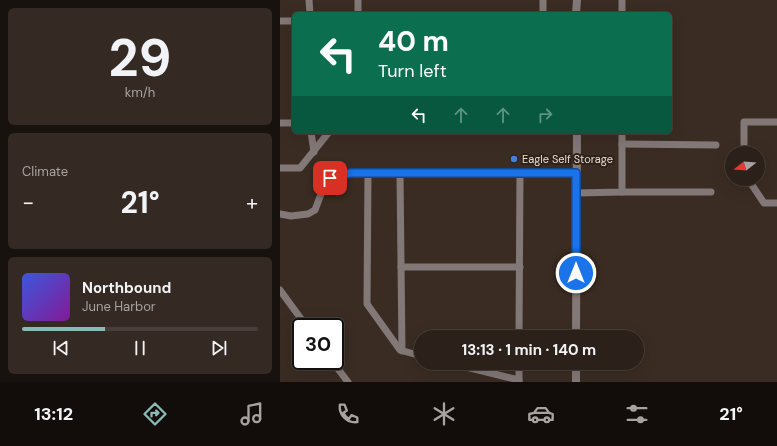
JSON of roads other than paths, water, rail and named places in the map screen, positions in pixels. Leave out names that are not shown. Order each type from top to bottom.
[{"type":"street","points":[[576,12],[577,0]]},
{"type":"street","points":[[576,330],[577,134]]},
{"type":"street","points":[[576,370],[576,382]]},
{"type":"lane","points":[[310,0],[310,12]]},
{"type":"lane","points":[[358,0],[358,12]]},
{"type":"lane","points":[[543,0],[543,12]]},
{"type":"lane","points":[[622,0],[622,12]]},
{"type":"lane","points":[[280,21],[292,21]]},
{"type":"lane","points":[[744,146],[744,122],[777,122]]},
{"type":"lane","points":[[280,123],[292,123]]},
{"type":"lane","points":[[311,134],[314,152]]},
{"type":"lane","points":[[280,168],[300,168],[328,134]]},
{"type":"lane","points":[[622,134],[622,192]]},
{"type":"lane","points":[[622,144],[716,145]]},
{"type":"lane","points":[[280,214],[291,216],[308,214],[315,210],[324,186],[330,178],[351,173],[576,173]]},
{"type":"lane","points":[[368,173],[367,304],[400,350],[414,354]]},
{"type":"lane","points":[[400,173],[402,351]]},
{"type":"lane","points":[[519,330],[520,173]]},
{"type":"lane","points":[[753,186],[764,203],[777,203]]},
{"type":"lane","points":[[576,193],[711,192]]},
{"type":"lane","points":[[401,267],[520,267]]},
{"type":"lane","points":[[280,290],[300,318]]},
{"type":"lane","points":[[339,370],[348,382]]},
{"type":"lane","points":[[477,370],[519,381],[519,370]]},
{"type":"place","name":"Eagle Self Storage","points":[[514,159]]}]
